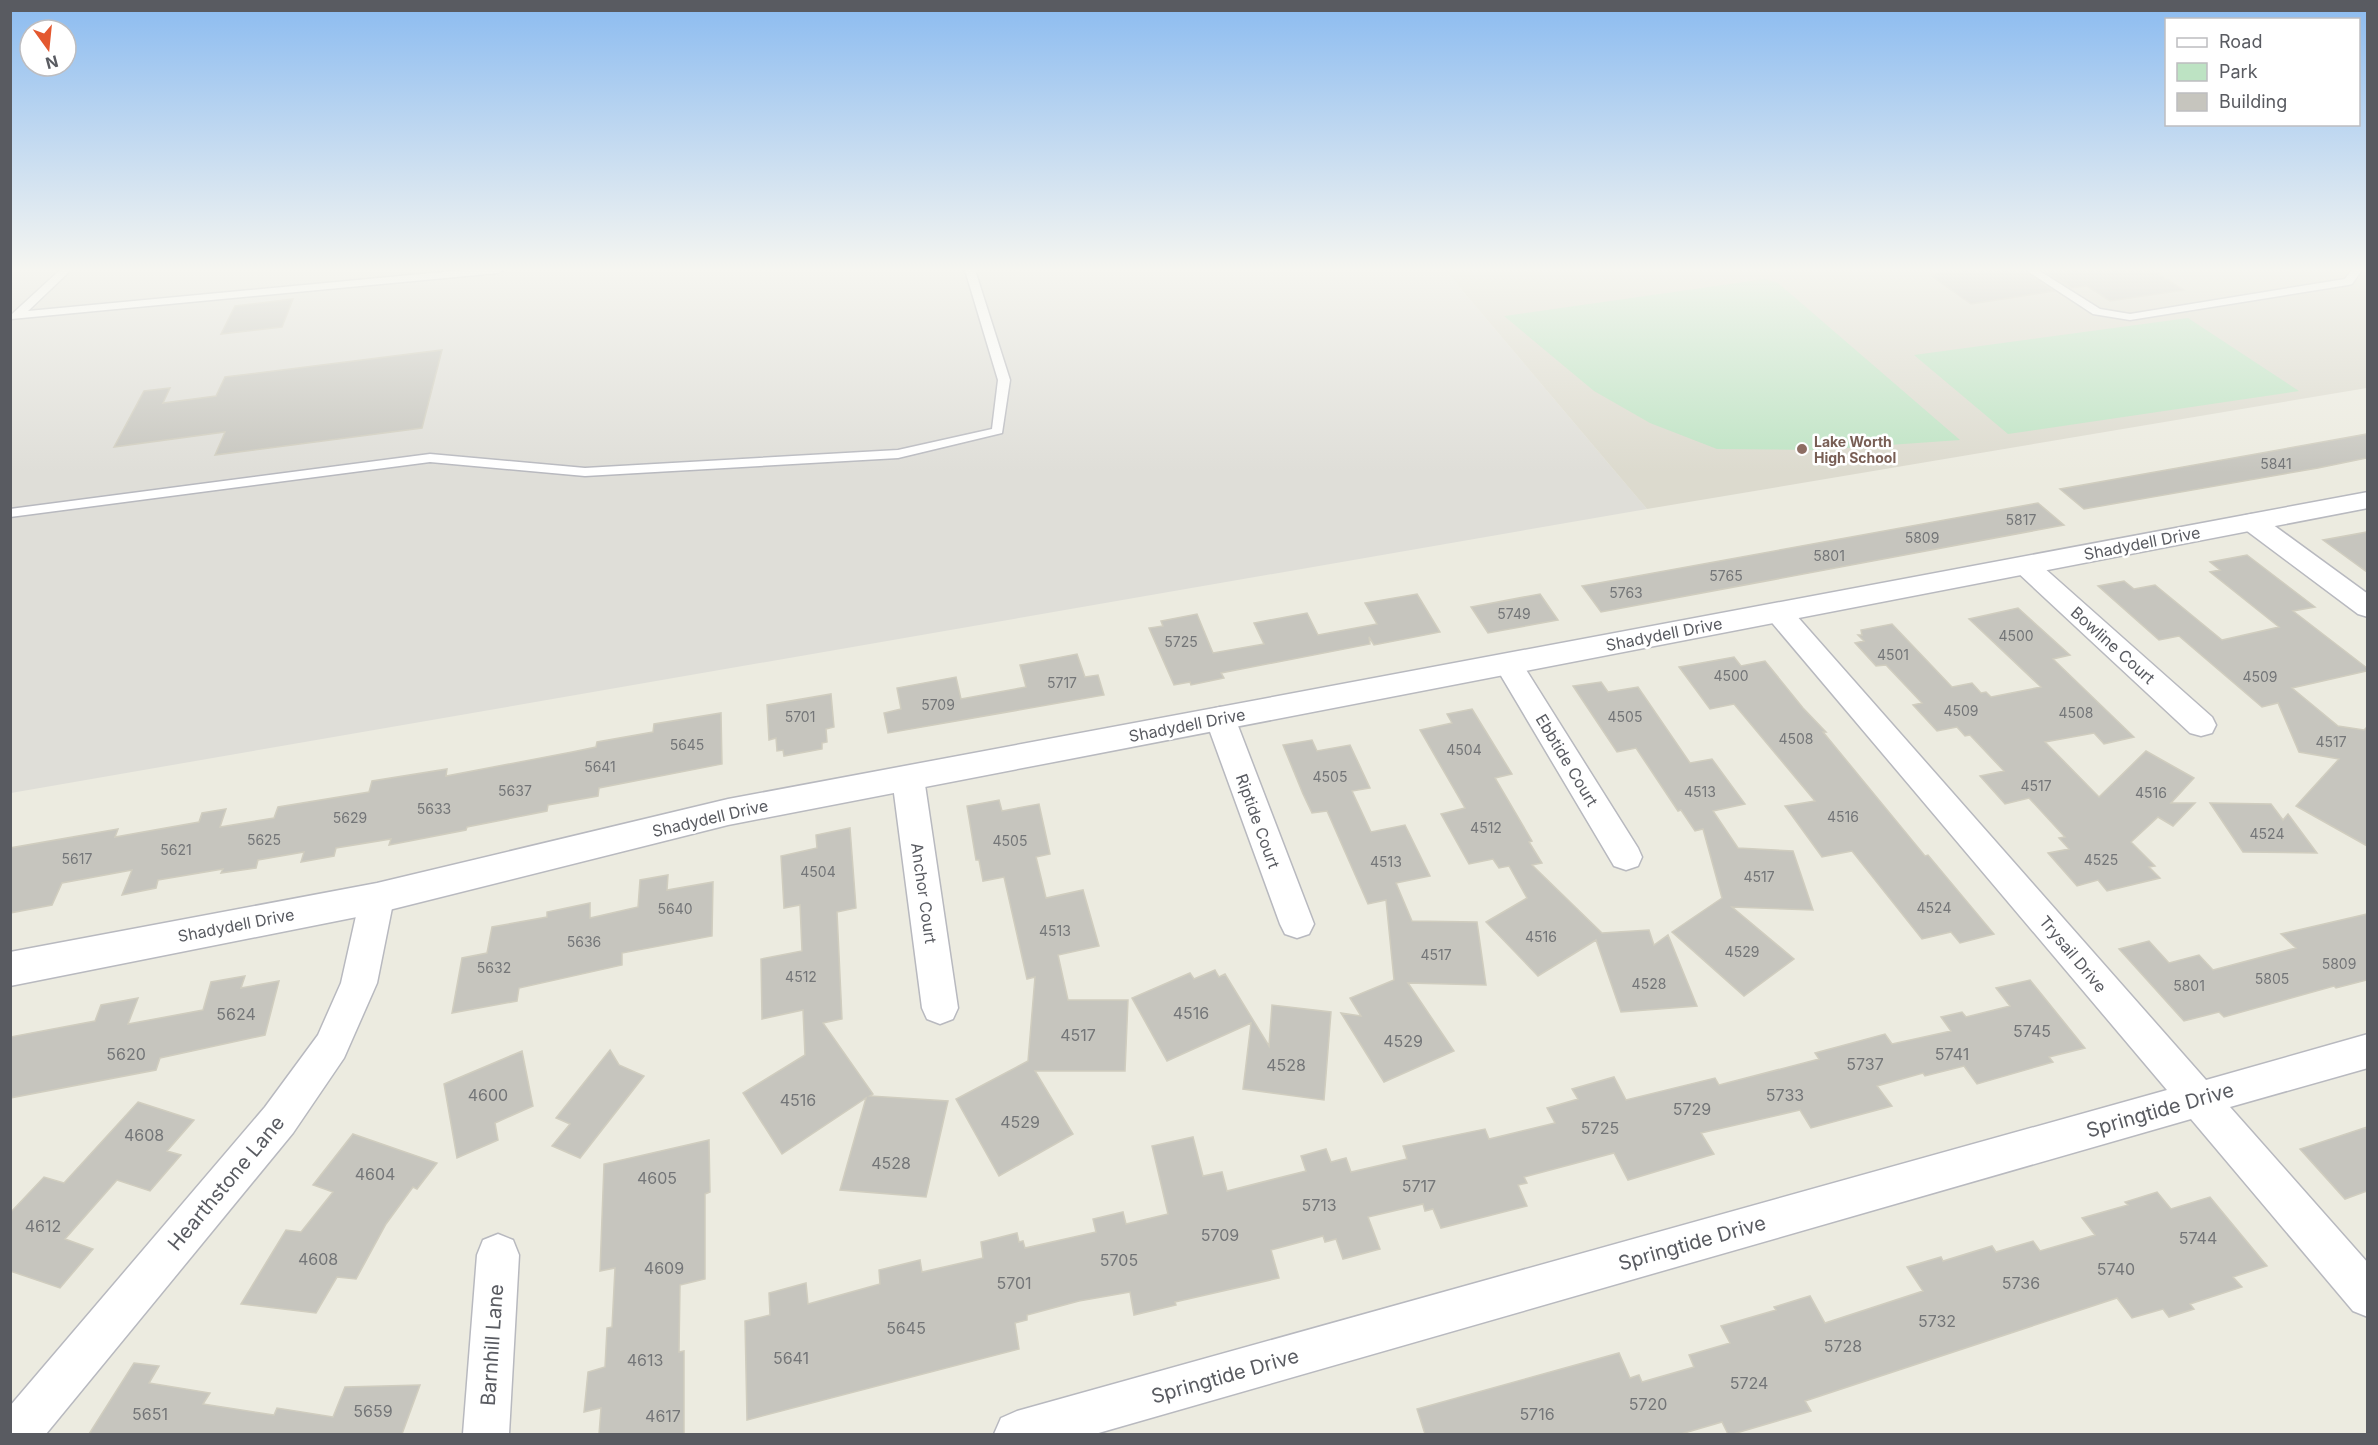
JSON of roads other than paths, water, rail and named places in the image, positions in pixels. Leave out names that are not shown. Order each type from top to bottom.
[{"type":"street","name":"Shadydell Drive","points":[[10,969],[377,898],[728,812],[2367,500]]},
{"type":"street","points":[[2252,522],[2367,608]]},
{"type":"street","name":"Bowline Court","points":[[2025,566],[2201,724]]},
{"type":"street","name":"Trysail Drive","points":[[1778,612],[2367,1296]]},
{"type":"street","name":"Ebbtide Court","points":[[1508,663],[1626,857]]},
{"type":"street","name":"Riptide Court","points":[[1220,718],[1297,924]]},
{"type":"street","name":"Anchor Court","points":[[908,778],[940,1008]]},
{"type":"street","name":"Hearthstone Lane","points":[[16,1434],[279,1120],[331,1046],[359,983],[377,898]]},
{"type":"street","name":"Springtide Drive","points":[[1017,1434],[2367,1051]]},
{"type":"street","name":"Barnhill Lane","points":[[486,1434],[498,1255]]},
{"type":"lane","points":[[10,513],[430,458],[585,472],[898,454],[998,431],[1004,380],[991,337]]},
{"type":"place","name":"Lake Worth High School","points":[[1802,449]]}]
